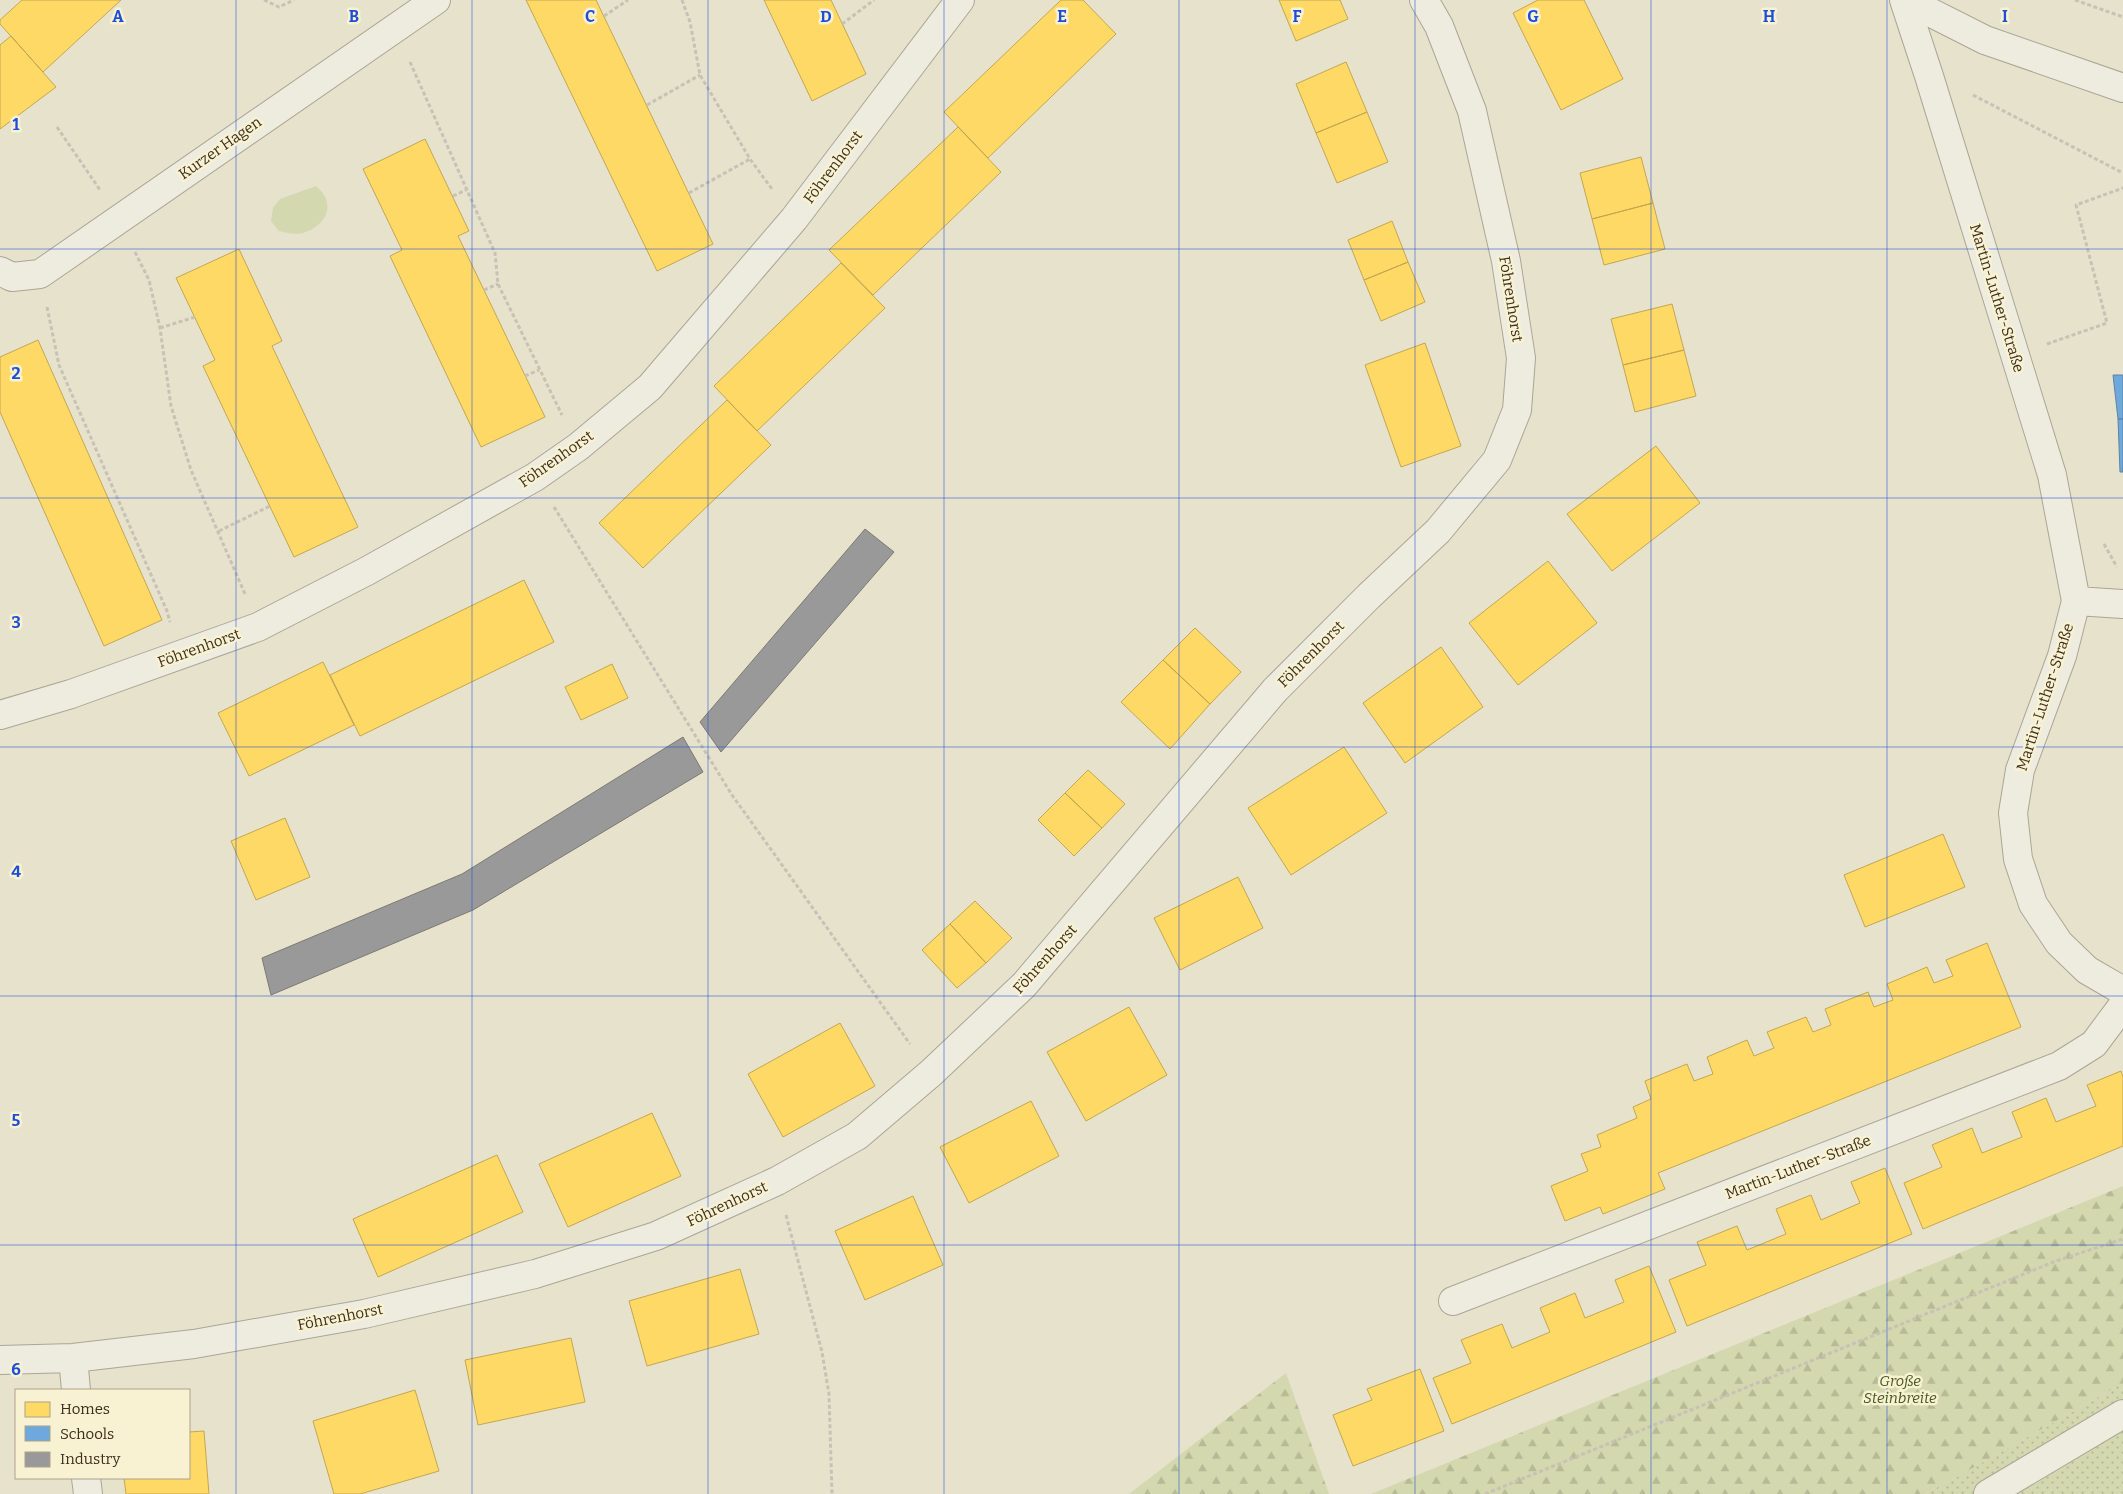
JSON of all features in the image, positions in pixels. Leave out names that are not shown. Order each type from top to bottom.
[{"type":"street","name":"Kurzer Hagen","points":[[0,271],[12,277],[40,274],[394,27],[436,0]]},
{"type":"street","name":"Föhrenhorst","points":[[0,715],[72,694],[258,627],[367,571],[535,477],[578,447],[650,387],[794,219],[960,0]]},
{"type":"street","name":"Föhrenhorst","points":[[0,1360],[73,1358],[194,1344],[364,1314],[536,1274],[656,1236],[777,1180],[857,1136],[931,1073],[1024,984],[1275,690],[1369,596],[1438,531],[1497,460],[1517,410],[1521,358],[1506,261],[1472,111],[1439,26],[1424,0]]},
{"type":"street","name":"Martin-Luther-Straße","points":[[1905,0],[2052,475],[2076,601],[2062,656],[2020,770],[2014,813],[2018,859],[2034,904],[2059,943],[2087,970],[2123,991]]},
{"type":"street","points":[[1905,0],[1985,40],[2123,88]]},
{"type":"street","points":[[2076,601],[2123,604]]},
{"type":"street","name":"Martin-Luther-Straße","points":[[1453,1301],[2059,1066],[2094,1044],[2123,1005]]},
{"type":"street","points":[[73,1358],[76,1389]]},
{"type":"street","points":[[1988,1494],[2123,1414]]},
{"type":"street","points":[[86,1479],[88,1494]]},
{"type":"path","points":[[264,0],[279,7],[294,0]]},
{"type":"path","points":[[604,16],[628,0]]},
{"type":"path","points":[[682,0],[690,22],[700,75],[750,159],[794,219]]},
{"type":"path","points":[[842,24],[874,0]]},
{"type":"path","points":[[2075,0],[2123,17]]},
{"type":"path","points":[[394,27],[495,253],[498,284],[578,447]]},
{"type":"path","points":[[646,105],[700,75]]},
{"type":"path","points":[[1929,76],[1943,80],[2123,173]]},
{"type":"path","points":[[57,127],[119,219],[149,280],[160,328],[171,406],[191,470],[219,531],[258,627]]},
{"type":"path","points":[[689,193],[750,159]]},
{"type":"path","points":[[2040,346],[2107,323],[2076,205],[2123,188]]},
{"type":"path","points":[[452,196],[466,190]]},
{"type":"path","points":[[40,274],[59,365],[167,611],[179,656]]},
{"type":"path","points":[[484,290],[498,284]]},
{"type":"path","points":[[160,328],[195,317]]},
{"type":"path","points":[[525,376],[539,370]]},
{"type":"path","points":[[535,477],[732,795],[931,1073]]},
{"type":"path","points":[[219,531],[270,506]]},
{"type":"path","points":[[777,1180],[822,1352],[829,1394],[832,1494]]},
{"type":"path","points":[[1485,1494],[2056,1261],[2123,1239]]},
{"type":"green space","points":[[316,186],[326,200],[327,207],[323,219],[318,225],[303,233],[294,234],[279,231],[271,221],[273,208],[280,199]]},
{"type":"green space","name":"Große Steinbreite","points":[[2123,1186],[2123,1383],[1924,1494],[1371,1494]]},
{"type":"green space","points":[[1286,1373],[1329,1494],[1129,1494]]},
{"type":"green space","points":[[2123,1383],[2123,1494],[1924,1494],[1946,1483]]},
{"type":"building: Homes","points":[[22,0],[121,0],[43,72],[0,24],[0,20]]},
{"type":"building: Homes","points":[[526,0],[596,0],[713,244],[657,271]]},
{"type":"building: Homes","points":[[764,0],[831,0],[866,74],[812,101]]},
{"type":"building: Homes","points":[[1061,0],[1083,0],[1116,34],[988,158],[944,112]]},
{"type":"building: Homes","points":[[1279,0],[1340,0],[1348,19],[1296,41]]},
{"type":"building: Homes","points":[[1538,0],[1584,0],[1623,79],[1561,110],[1513,13]]},
{"type":"building: Homes","points":[[11,36],[56,87],[0,129],[0,45]]},
{"type":"building: Homes","points":[[1346,62],[1367,112],[1316,133],[1296,84]]},
{"type":"building: Homes","points":[[1367,112],[1388,162],[1337,183],[1316,133]]},
{"type":"building: Homes","points":[[958,127],[1001,172],[873,295],[829,250]]},
{"type":"building: Homes","points":[[425,139],[469,231],[458,236],[545,417],[481,447],[390,256],[402,250],[363,169]]},
{"type":"building: Homes","points":[[1641,157],[1653,203],[1592,219],[1580,173]]},
{"type":"building: Homes","points":[[1653,203],[1665,249],[1604,265],[1592,219]]},
{"type":"building: Homes","points":[[1392,221],[1408,262],[1364,280],[1348,240]]},
{"type":"building: Homes","points":[[239,249],[282,341],[272,346],[358,527],[294,557],[203,366],[215,360],[176,278]]},
{"type":"building: Homes","points":[[1408,262],[1425,302],[1381,321],[1364,280]]},
{"type":"building: Homes","points":[[841,263],[885,308],[757,431],[714,386]]},
{"type":"building: Homes","points":[[1672,304],[1684,350],[1623,365],[1611,319]]},
{"type":"building: Homes","points":[[38,340],[162,620],[104,646],[0,412],[0,357]]},
{"type":"building: Homes","points":[[1425,343],[1461,446],[1401,467],[1365,365]]},
{"type":"building: Homes","points":[[1684,350],[1696,396],[1635,412],[1623,365]]},
{"type":"building: Homes","points":[[727,400],[771,445],[643,568],[599,523]]},
{"type":"building: Homes","points":[[1656,446],[1700,503],[1612,571],[1567,514]]},
{"type":"building: Homes","points":[[1548,561],[1597,623],[1518,685],[1469,623]]},
{"type":"building: Homes","points":[[524,580],[554,642],[360,736],[330,675]]},
{"type":"building: Homes","points":[[1195,628],[1241,672],[1210,704],[1163,660]]},
{"type":"building: Homes","points":[[1441,647],[1483,707],[1405,763],[1363,703]]},
{"type":"building: Homes","points":[[1163,660],[1210,704],[1170,749],[1121,702]]},
{"type":"building: Homes","points":[[323,662],[354,725],[249,776],[218,713]]},
{"type":"building: Homes","points":[[612,664],[628,698],[581,720],[565,687]]},
{"type":"building: Homes","points":[[1344,747],[1387,813],[1291,875],[1248,808]]},
{"type":"building: Homes","points":[[1088,770],[1125,804],[1102,828],[1065,793]]},
{"type":"building: Homes","points":[[1065,793],[1102,828],[1074,856],[1038,820]]},
{"type":"building: Homes","points":[[285,818],[310,877],[256,900],[231,841]]},
{"type":"building: Homes","points":[[1943,834],[1965,887],[1865,927],[1844,875]]},
{"type":"building: Homes","points":[[1238,877],[1263,928],[1180,970],[1154,918]]},
{"type":"building: Homes","points":[[975,901],[1012,938],[986,963],[950,924]]},
{"type":"building: Homes","points":[[950,924],[986,963],[957,988],[922,950]]},
{"type":"building: Homes","points":[[1987,943],[2021,1027],[1658,1173],[1665,1189],[1603,1214],[1600,1207],[1565,1221],[1551,1186],[1588,1171],[1581,1154],[1601,1147],[1597,1135],[1637,1118],[1633,1107],[1651,1099],[1645,1081],[1687,1064],[1694,1081],[1713,1074],[1707,1057],[1747,1040],[1754,1056],[1774,1048],[1767,1032],[1806,1017],[1813,1032],[1831,1025],[1825,1009],[1868,992],[1874,1007],[1893,1000],[1887,984],[1927,967],[1934,983],[1953,976],[1946,960]]},
{"type":"building: Homes","points":[[1129,1007],[1167,1075],[1086,1121],[1047,1052]]},
{"type":"building: Homes","points":[[840,1023],[875,1086],[783,1137],[748,1074]]},
{"type":"building: Homes","points":[[2121,1071],[2123,1077],[2123,1146],[1923,1229],[1904,1183],[1942,1167],[1932,1145],[1972,1128],[1982,1153],[2022,1137],[2012,1112],[2046,1098],[2056,1122],[2096,1106],[2087,1085]]},
{"type":"building: Homes","points":[[1031,1101],[1059,1156],[969,1203],[940,1147]]},
{"type":"building: Homes","points":[[652,1113],[681,1176],[568,1227],[539,1164]]},
{"type":"building: Homes","points":[[497,1155],[523,1212],[378,1277],[353,1219]]},
{"type":"building: Homes","points":[[1885,1168],[1912,1234],[1687,1326],[1669,1280],[1706,1265],[1697,1242],[1737,1226],[1747,1250],[1786,1234],[1776,1209],[1811,1195],[1821,1220],[1860,1203],[1851,1182]]},
{"type":"building: Homes","points":[[913,1196],[943,1265],[865,1300],[835,1231]]},
{"type":"building: Homes","points":[[1649,1266],[1676,1332],[1452,1424],[1433,1378],[1471,1363],[1461,1340],[1502,1324],[1512,1348],[1550,1332],[1540,1308],[1575,1293],[1585,1318],[1624,1302],[1615,1280]]},
{"type":"building: Homes","points":[[740,1269],[759,1334],[647,1366],[629,1301]]},
{"type":"building: Homes","points":[[571,1338],[585,1402],[478,1425],[465,1360]]},
{"type":"building: Homes","points":[[1420,1369],[1444,1431],[1353,1466],[1333,1415],[1372,1400],[1367,1389]]},
{"type":"building: Homes","points":[[415,1390],[439,1471],[360,1494],[334,1494],[313,1421]]},
{"type":"building: Homes","points":[[204,1431],[209,1494],[126,1494],[124,1479],[190,1479],[190,1432]]},
{"type":"building: Schools","points":[[2113,375],[2123,375],[2123,419],[2118,419]]},
{"type":"building: Schools","points":[[2118,419],[2123,419],[2123,472],[2120,472]]},
{"type":"building: Industry","points":[[865,529],[894,552],[721,752],[700,722]]},
{"type":"building: Industry","points":[[683,737],[703,772],[473,910],[271,995],[262,958],[462,874]]}]
